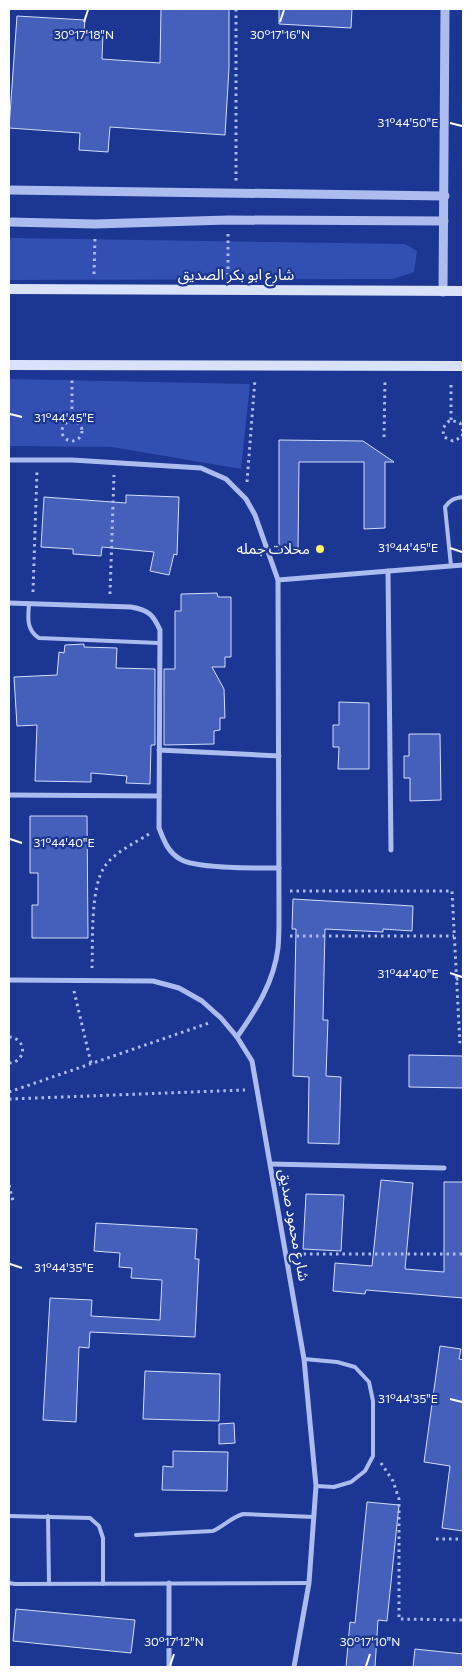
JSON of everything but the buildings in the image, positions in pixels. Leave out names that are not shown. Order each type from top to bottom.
[{"type":"main road","name":"شارع ابو بكر الصديق","points":[[9,289],[463,291]]},
{"type":"main road","points":[[9,365],[463,366]]},
{"type":"street","points":[[443,292],[445,9]]},
{"type":"street","points":[[9,190],[445,196]]},
{"type":"street","points":[[9,222],[95,224],[228,220],[444,221]]},
{"type":"street","points":[[9,460],[114,462],[201,468],[226,480],[246,500],[255,515],[278,580],[278,950],[270,981],[256,1011],[237,1037]]},
{"type":"street","points":[[278,580],[463,565]]},
{"type":"street","points":[[388,571],[391,850]]},
{"type":"street","points":[[9,603],[131,607],[144,609],[154,618],[160,630],[159,828],[166,847],[180,860],[199,865],[279,868]]},
{"type":"street","points":[[159,750],[279,756]]},
{"type":"street","points":[[9,795],[160,796]]},
{"type":"street","name":"شارع محمود صديق","points":[[9,980],[153,981],[178,988],[202,1000],[221,1018],[237,1037],[252,1061],[304,1359],[316,1486],[309,1583],[294,1667]]},
{"type":"street","points":[[271,1164],[444,1168]]},
{"type":"street","points":[[169,1584],[169,1667]]},
{"type":"lane","points":[[451,566],[445,507],[449,501],[463,497]]},
{"type":"lane","points":[[31,604],[28,621],[33,634],[39,638],[159,643]]},
{"type":"lane","points":[[304,1359],[337,1362],[355,1367],[369,1382],[373,1401],[373,1456],[365,1471],[351,1482],[334,1487],[316,1486]]},
{"type":"lane","points":[[136,1534],[213,1531],[223,1527],[236,1516],[243,1514],[314,1518]]},
{"type":"lane","points":[[9,1516],[90,1518],[99,1526],[103,1538],[103,1584]]},
{"type":"lane","points":[[48,1516],[50,1584]]},
{"type":"lane","points":[[9,1583],[309,1583]]},
{"type":"path","points":[[236,9],[236,193]]},
{"type":"path","points":[[228,220],[228,290]]},
{"type":"path","points":[[94,290],[95,224]]},
{"type":"path","points":[[72,365],[72,422]]},
{"type":"path","points":[[246,500],[256,366]]},
{"type":"path","points":[[384,436],[386,366]]},
{"type":"path","points":[[451,366],[451,420],[444,427],[444,436],[453,441],[458,440],[463,432],[460,423],[451,420]]},
{"type":"path","points":[[72,422],[80,426],[82,434],[72,441],[64,438],[62,434],[65,425],[72,422]]},
{"type":"path","points":[[31,604],[37,460]]},
{"type":"path","points":[[110,606],[114,462]]},
{"type":"path","points":[[91,981],[98,880],[106,865],[119,853],[159,828]]},
{"type":"path","points":[[279,891],[452,891],[460,1045]]},
{"type":"path","points":[[278,936],[454,936]]},
{"type":"path","points":[[456,979],[463,979]]},
{"type":"path","points":[[71,981],[91,1063]]},
{"type":"path","points":[[9,1092],[221,1018]]},
{"type":"path","points":[[9,1037],[19,1040],[23,1050],[19,1060],[9,1063]]},
{"type":"path","points":[[9,1099],[258,1089]]},
{"type":"path","points":[[9,1185],[13,1201]]},
{"type":"path","points":[[286,1254],[463,1254]]},
{"type":"path","points":[[373,1456],[383,1465],[393,1481],[399,1499],[400,1619],[463,1620]]},
{"type":"path","points":[[436,1539],[463,1540]]},
{"type":"shaded area","points":[[9,238],[405,244],[417,251],[414,272],[393,279],[9,280]]},
{"type":"shaded area","points":[[9,379],[250,384],[241,469],[112,447],[9,446]]},
{"type":"place","name":"محلات جمله","points":[[320,549]]}]
